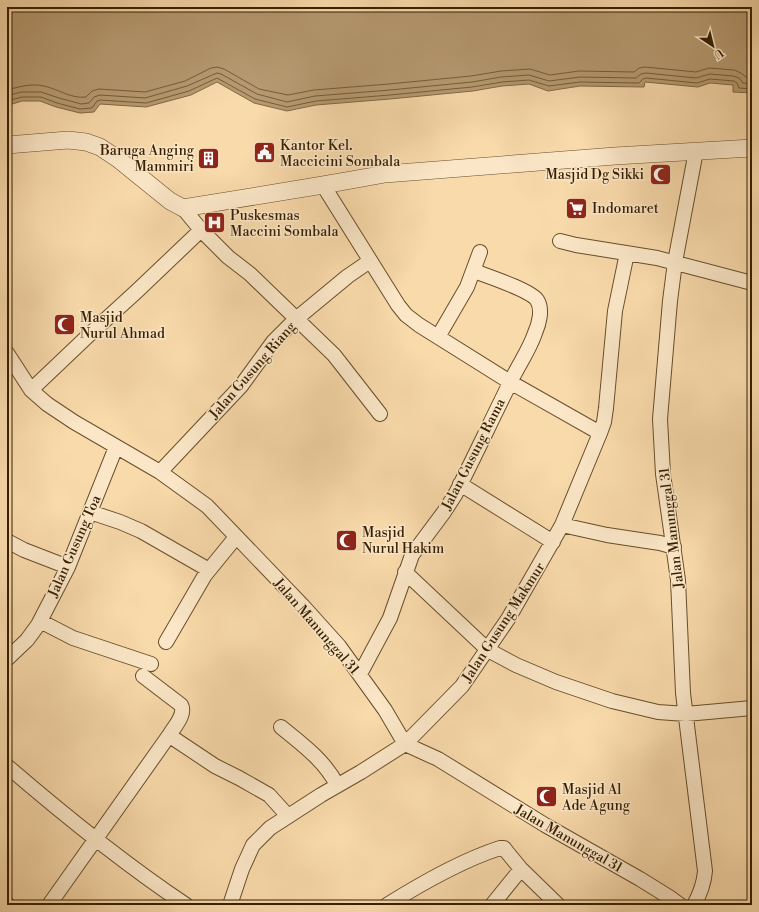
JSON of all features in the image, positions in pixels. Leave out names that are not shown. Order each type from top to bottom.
[{"type":"street","points":[[7,145],[68,140],[86,142],[100,147],[118,159],[170,201],[183,208],[201,230],[334,355],[380,414]]},
{"type":"street","points":[[183,208],[385,174],[752,148]]},
{"type":"street","name":"Jalan Manunggal 31","points":[[694,905],[703,886],[705,871],[686,714],[678,580],[664,474],[660,419],[670,300],[675,262],[696,151]]},
{"type":"street","points":[[323,185],[398,305],[406,315],[419,325],[510,382],[600,433]]},
{"type":"street","points":[[31,390],[201,230]]},
{"type":"street","points":[[560,241],[675,262],[752,283]]},
{"type":"street","points":[[438,337],[467,287],[480,252]]},
{"type":"street","name":"Jalan Gusung Makmur","points":[[230,905],[242,869],[253,845],[270,828],[288,816],[406,744],[462,686],[512,614],[562,526],[604,422],[615,311],[627,253]]},
{"type":"street","name":"Jalan Gusung Riang","points":[[160,472],[241,386],[274,342],[296,319],[348,276],[370,261]]},
{"type":"street","name":"Jalan Gusung Rama","points":[[360,674],[385,628],[412,555],[444,512],[460,484],[510,382],[530,346],[535,333],[540,315],[537,300],[525,292],[474,271]]},
{"type":"street","name":"Jalan Manunggal 31","points":[[7,353],[31,390],[47,404],[74,422],[160,472],[207,506],[339,646],[385,710],[406,744],[438,759],[546,825],[640,879],[680,905]]},
{"type":"street","name":"Jalan Gusung Toa","points":[[7,659],[27,640],[40,621],[68,567],[116,446]]},
{"type":"street","points":[[460,484],[553,542]]},
{"type":"street","points":[[90,512],[141,531],[208,570]]},
{"type":"street","points":[[562,526],[660,543],[674,547]]},
{"type":"street","points":[[166,642],[208,570],[236,537]]},
{"type":"street","points":[[7,542],[68,567]]},
{"type":"street","points":[[405,572],[488,650],[516,664],[585,693],[652,711],[686,714],[752,708]]},
{"type":"street","points":[[40,621],[73,638],[151,664]]},
{"type":"street","points":[[50,905],[170,734],[181,716],[182,707],[143,676]]},
{"type":"street","points":[[280,727],[298,741],[319,761],[338,785]]},
{"type":"street","points":[[170,734],[170,736],[215,766],[269,795],[288,816]]},
{"type":"street","points":[[7,766],[66,817],[160,888],[186,905]]},
{"type":"street","points":[[387,905],[422,883],[467,861],[500,848],[504,848],[521,869],[558,905]]},
{"type":"street","points":[[492,905],[521,869]]},
{"type":"water","points":[[7,7],[752,7],[752,93],[733,92],[733,85],[710,83],[698,87],[645,82],[644,87],[580,86],[548,91],[529,84],[502,86],[473,91],[316,105],[287,111],[254,103],[217,82],[191,95],[146,107],[100,104],[94,112],[80,113],[40,101],[22,101],[9,105],[7,104]]},
{"type":"place","name":"Kantor Kel. Maccicini Sombala","points":[[265,153]]},
{"type":"place","name":"Baruga Anging Mammiri","points":[[209,158]]},
{"type":"place","name":"Masjid Dg Sikki","points":[[660,174]]},
{"type":"place","name":"Indomaret","points":[[576,208]]},
{"type":"place","name":"Puskesmas Maccini Sombala","points":[[215,223]]},
{"type":"place","name":"Masjid Nurul Ahmad","points":[[65,325]]},
{"type":"place","name":"Masjid Nurul Hakim","points":[[346,540]]},
{"type":"place","name":"Masjid Al Ade Agung","points":[[547,797]]}]
